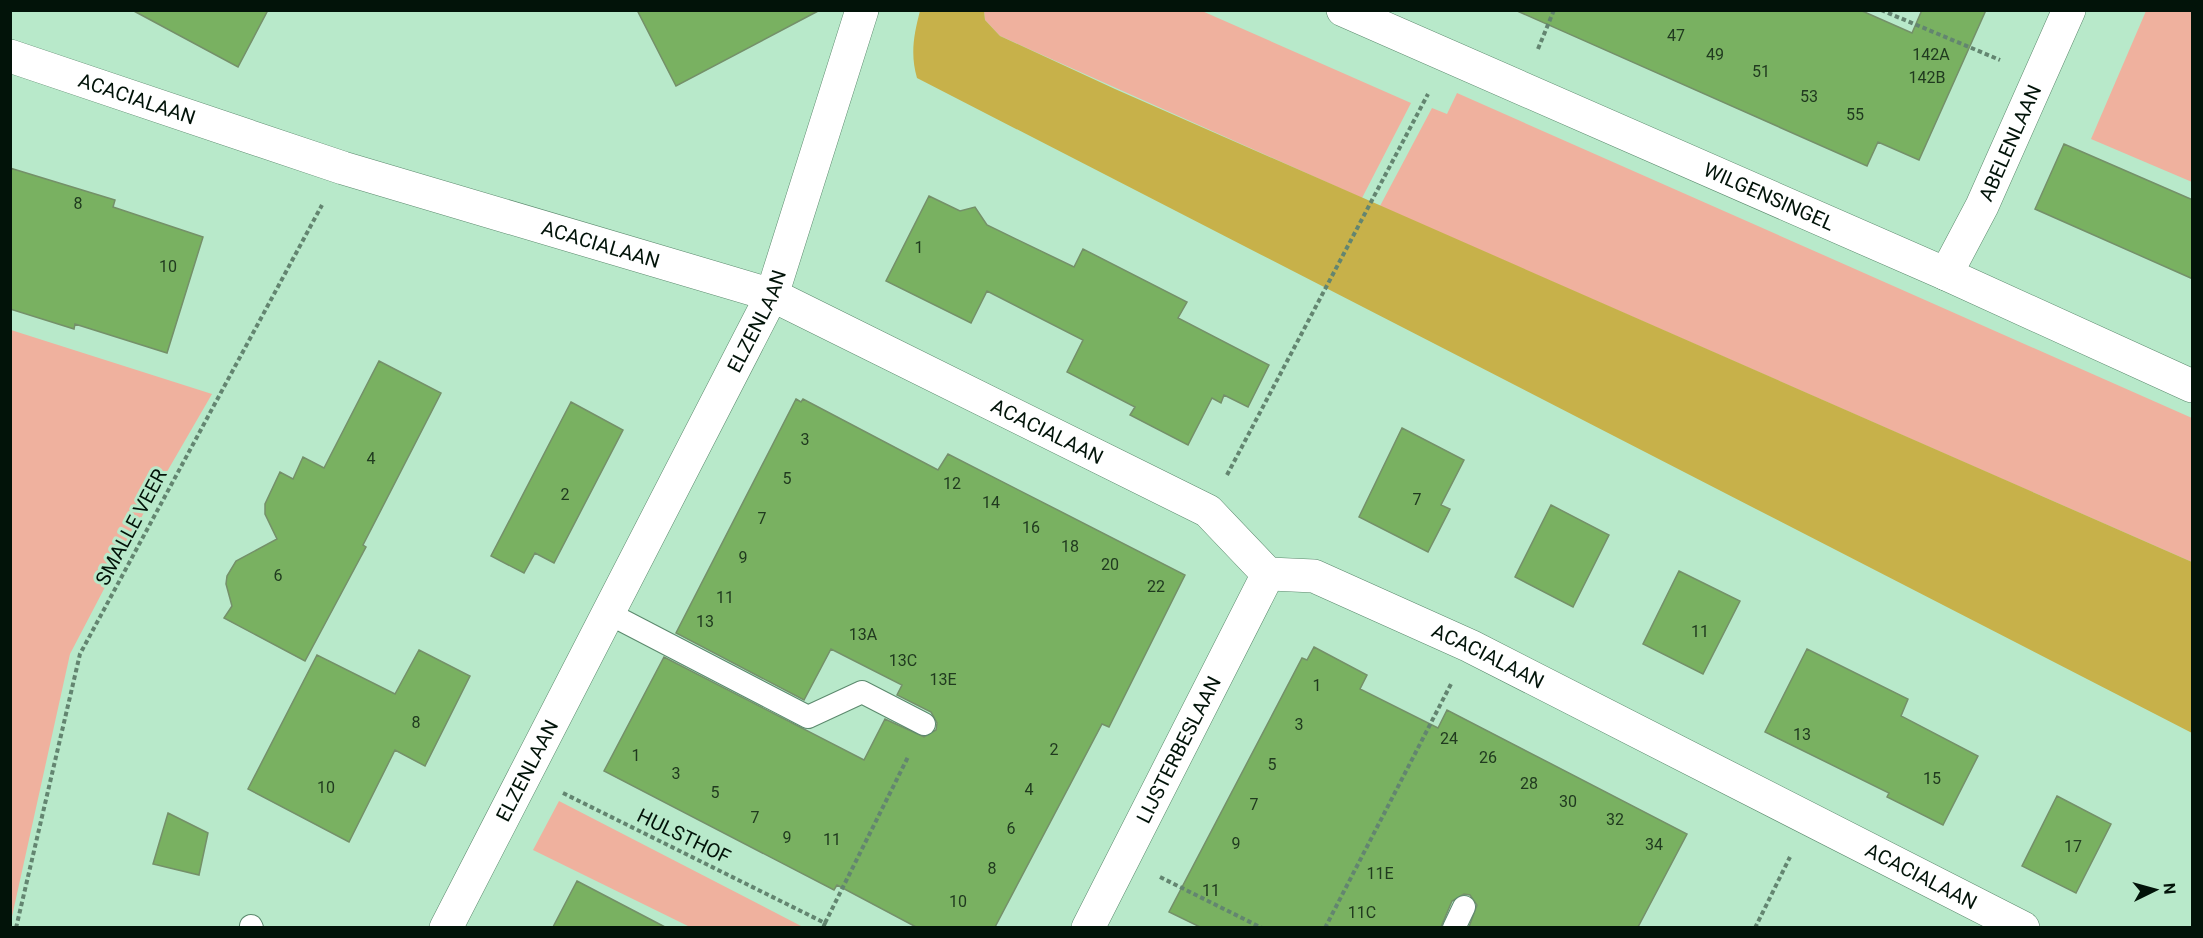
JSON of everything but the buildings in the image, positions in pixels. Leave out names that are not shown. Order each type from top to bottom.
[{"type":"street","name":"ELZENLAAN","points":[[446,927],[772,295],[862,10]]},
{"type":"street","name":"WILGENSINGEL","points":[[1343,10],[1946,274],[2193,386]]},
{"type":"street","name":"ABELENLAAN","points":[[1946,274],[1982,206],[2069,10]]},
{"type":"street","name":"ACACIALAAN","points":[[10,56],[343,168],[772,295],[1209,511],[1268,574],[1314,576],[1470,646],[2023,927]]},
{"type":"street","name":"LIJSTERBESLAAN","points":[[1088,927],[1268,574]]},
{"type":"lane","points":[[608,613],[808,717],[862,692],[924,724]]},
{"type":"path","points":[[1881,10],[2040,77]]},
{"type":"path","points":[[1209,511],[1378,185],[1448,56]]},
{"type":"path","name":"SMALLE VEER","points":[[16,927],[80,654],[343,168]]},
{"type":"path","points":[[1325,927],[1470,646]]},
{"type":"path","points":[[824,925],[924,724]]},
{"type":"path","name":"HULSTHOF","points":[[524,774],[824,925]]},
{"type":"path","points":[[1755,927],[1809,819]]},
{"type":"path","points":[[1122,858],[1262,927]]},
{"type":"shaded area","points":[[920,11],[984,11],[985,20],[1000,36],[1115,89],[2192,562],[2192,733],[917,78],[914,44]]},
{"type":"shaded area","points":[[984,11],[1202,11],[1411,103],[1362,198],[1000,36],[985,20]]},
{"type":"shaded area","points":[[2146,11],[2192,11],[2192,182],[2091,139]]},
{"type":"shaded area","points":[[1457,93],[2192,418],[2192,562],[1380,206],[1432,108],[1447,114]]},
{"type":"shaded area","points":[[11,330],[212,394],[150,501],[70,654],[11,921]]},
{"type":"shaded area","points":[[559,801],[803,927],[690,927],[533,850]]}]
